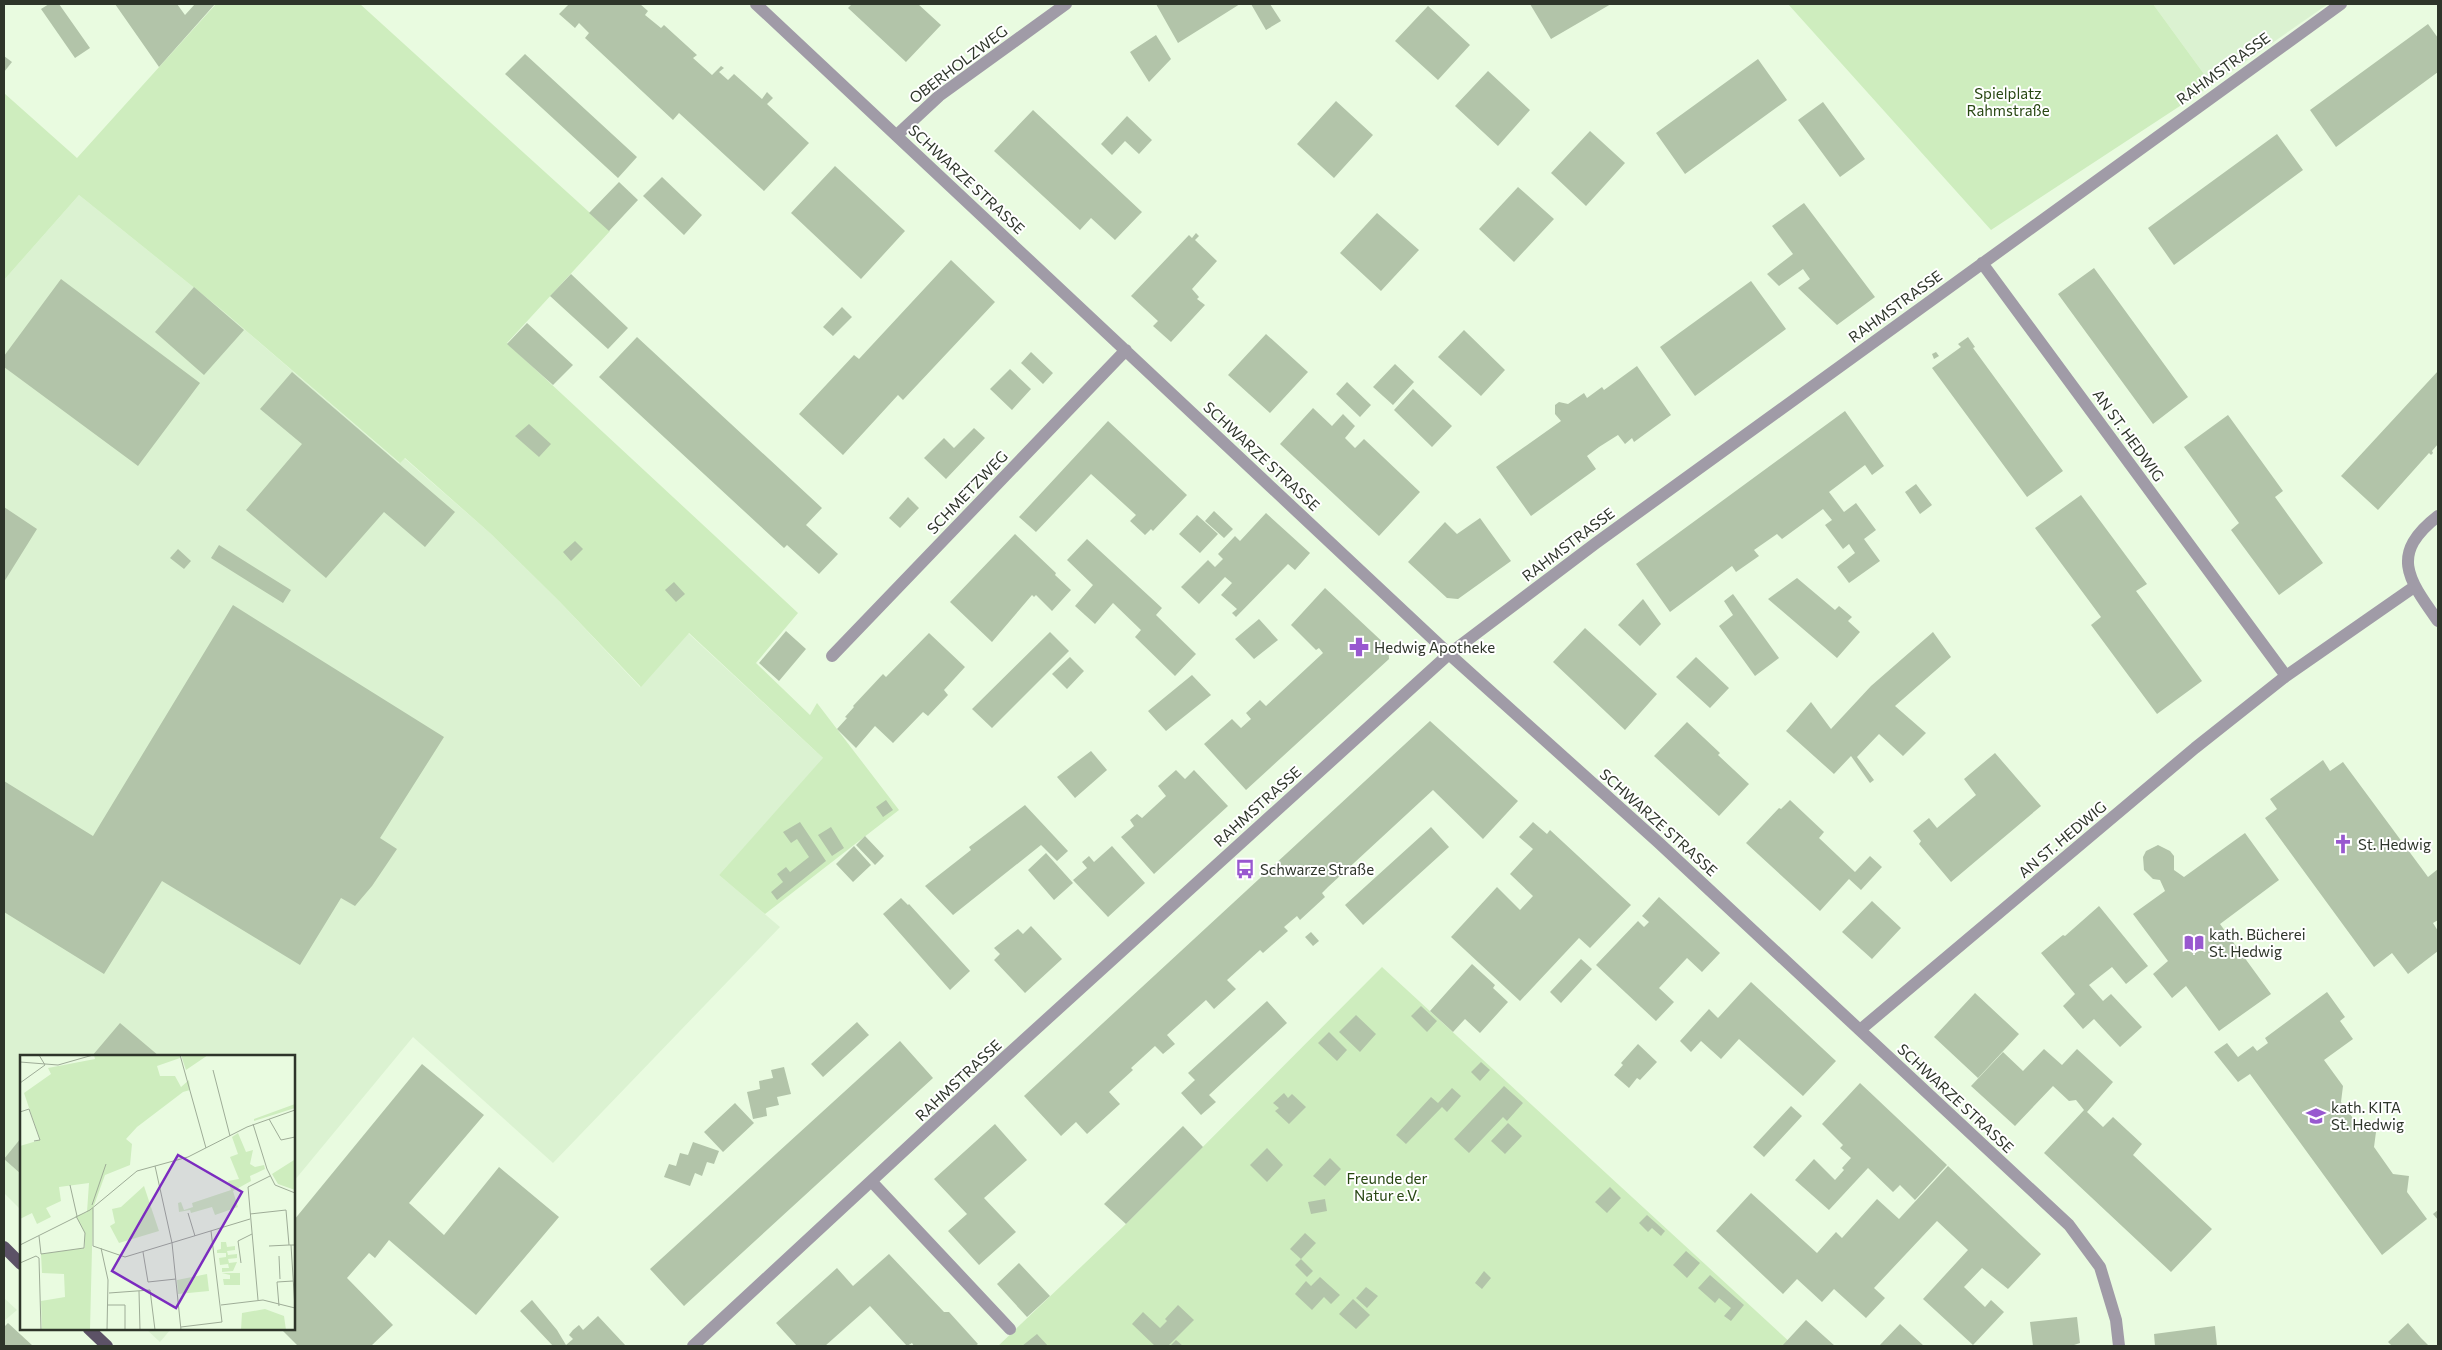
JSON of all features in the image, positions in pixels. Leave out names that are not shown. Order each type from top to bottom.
[{"type":"main road","points":[[4,1247],[20,1263]]},
{"type":"main road","points":[[90,1330],[107,1346]]},
{"type":"street","name":"SCHWARZE STRASSE","points":[[756,4],[1449,654],[1658,842],[2069,1225],[2100,1267],[2116,1320],[2119,1346]]},
{"type":"street","name":"OBERHOLZWEG","points":[[897,135],[939,96],[1066,4]]},
{"type":"street","name":"RAHMSTRASSE","points":[[693,1346],[1019,1045],[1449,654],[1596,543],[2341,4]]},
{"type":"street","name":"AN ST. HEDWIG","points":[[1982,263],[2286,676]]},
{"type":"street","name":"SCHMETZWEG","points":[[832,656],[1126,350]]},
{"type":"street","points":[[2438,516],[2412,543],[2407,567],[2414,587],[2438,621]]},
{"type":"street","name":"AN ST. HEDWIG","points":[[1860,1030],[2195,748],[2286,676],[2414,587]]},
{"type":"street","points":[[872,1182],[1010,1329]]},
{"type":"shaded area","points":[[2153,4],[2328,4],[2212,85]]},
{"type":"shaded area","points":[[79,195],[223,311],[399,463],[404,458],[491,534],[559,601],[640,687],[688,633],[824,759],[719,875],[780,927],[553,1163],[413,1037],[295,1180],[295,1055],[20,1055],[20,1209],[4,1193],[4,280]]},
{"type":"shaded area","points":[[4,1298],[17,1310],[4,1321]]},
{"type":"shaded area","points":[[147,1330],[170,1330],[160,1342]]},
{"type":"green space","points":[[216,4],[360,4],[610,231],[507,343],[798,613],[756,663],[810,715],[817,703],[899,810],[765,914],[719,875],[823,758],[689,633],[641,687],[559,601],[491,534],[405,458],[400,463],[223,311],[79,195],[4,280],[4,93],[77,158]]},
{"type":"green space","name":"Spielplatz Rahmstraße","points":[[1788,4],[2153,4],[2212,85],[1991,230]]},
{"type":"green space","name":"Freunde der Natur e.V.","points":[[1382,967],[1794,1346],[998,1346],[1126,1224]]},
{"type":"building","points":[[49,4],[59,4],[90,48],[75,58],[41,9]]},
{"type":"building","points":[[115,4],[177,4],[185,15],[195,4],[215,4],[159,67]]},
{"type":"building","points":[[569,4],[640,4],[648,11],[645,15],[661,28],[664,25],[697,55],[693,58],[712,75],[721,66],[724,68],[719,72],[728,80],[734,74],[762,99],[767,92],[773,98],[767,104],[809,143],[764,191],[679,113],[673,120],[585,38],[589,33],[579,23],[575,28],[559,14]]},
{"type":"building","points":[[852,4],[918,4],[941,25],[906,62],[848,8]]},
{"type":"building","points":[[1156,4],[1240,4],[1178,43]]},
{"type":"building","points":[[1251,4],[1270,4],[1281,21],[1266,30]]},
{"type":"building","points":[[1530,4],[1611,4],[1551,39]]},
{"type":"building","points":[[1428,6],[1470,45],[1438,80],[1395,41]]},
{"type":"building","points":[[2428,24],[2438,38],[2438,72],[2336,147],[2310,110]]},
{"type":"building","points":[[1156,35],[1171,59],[1149,82],[1130,52]]},
{"type":"building","points":[[525,54],[637,157],[618,178],[505,74]]},
{"type":"building","points":[[4,56],[12,62],[4,72]]},
{"type":"building","points":[[1758,59],[1787,100],[1685,174],[1656,133]]},
{"type":"building","points":[[1488,71],[1530,110],[1498,146],[1455,106]]},
{"type":"building","points":[[1336,101],[1373,135],[1334,178],[1297,144]]},
{"type":"building","points":[[1823,102],[1865,159],[1840,177],[1798,120]]},
{"type":"building","points":[[1033,110],[1142,212],[1115,240],[1091,218],[1080,230],[994,151]]},
{"type":"building","points":[[1127,116],[1152,140],[1139,154],[1125,141],[1112,155],[1101,144]]},
{"type":"building","points":[[1590,131],[1625,163],[1586,206],[1551,173]]},
{"type":"building","points":[[2277,134],[2303,170],[2174,265],[2148,228]]},
{"type":"building","points":[[835,166],[905,231],[861,279],[791,213]]},
{"type":"building","points":[[662,177],[702,215],[684,235],[643,196]]},
{"type":"building","points":[[619,182],[638,200],[609,231],[589,213]]},
{"type":"building","points":[[1518,187],[1554,219],[1514,262],[1479,229]]},
{"type":"building","points":[[1804,203],[1875,297],[1837,325],[1798,288],[1810,279],[1803,269],[1779,286],[1767,274],[1793,254],[1772,226]]},
{"type":"building","points":[[1377,213],[1419,250],[1381,291],[1340,253]]},
{"type":"building","points":[[1196,233],[1199,236],[1195,240],[1217,261],[1192,289],[1199,297],[1197,299],[1205,305],[1171,342],[1153,326],[1158,321],[1131,296],[1189,235],[1192,238]]},
{"type":"building","points":[[951,260],[995,302],[903,400],[898,395],[843,455],[799,414],[854,355],[859,359]]},
{"type":"building","points":[[2094,268],[2188,397],[2153,424],[2058,294]]},
{"type":"building","points":[[571,274],[628,328],[608,349],[550,296]]},
{"type":"building","points":[[61,279],[200,383],[138,466],[4,367],[4,356]]},
{"type":"building","points":[[1751,281],[1786,329],[1695,396],[1660,347]]},
{"type":"building","points":[[194,287],[244,330],[204,375],[155,332]]},
{"type":"building","points":[[842,307],[852,317],[833,336],[823,327]]},
{"type":"building","points":[[527,323],[573,365],[553,385],[507,344]]},
{"type":"building","points":[[1464,330],[1505,370],[1481,396],[1438,357]]},
{"type":"building","points":[[1266,334],[1308,372],[1270,413],[1228,375]]},
{"type":"building","points":[[637,337],[822,508],[806,525],[838,554],[819,574],[787,545],[784,548],[599,377]]},
{"type":"building","points":[[1968,337],[1975,347],[1973,348],[2063,471],[2027,497],[1932,368],[1961,347],[1958,344]]},
{"type":"building","points":[[1031,352],[1053,373],[1043,384],[1021,363]]},
{"type":"building","points":[[1936,352],[1939,356],[1934,359],[1932,354]]},
{"type":"building","points":[[1395,364],[1414,382],[1393,405],[1373,387]]},
{"type":"building","points":[[1637,366],[1671,415],[1634,442],[1632,438],[1625,444],[1618,435],[1599,447],[1587,456],[1596,469],[1531,516],[1496,467],[1561,421],[1555,414],[1555,405],[1559,402],[1568,404],[1584,393],[1587,398],[1602,387],[1604,390]]},
{"type":"building","points":[[1010,369],[1031,389],[1012,410],[990,389]]},
{"type":"building","points":[[2438,371],[2438,444],[2432,451],[2433,453],[2431,455],[2429,453],[2378,510],[2341,476]]},
{"type":"building","points":[[292,372],[455,512],[425,547],[384,512],[326,578],[246,510],[302,444],[260,409]]},
{"type":"building","points":[[1347,382],[1371,405],[1360,417],[1336,394]]},
{"type":"building","points":[[1413,389],[1452,426],[1432,447],[1394,410]]},
{"type":"building","points":[[1313,408],[1332,426],[1343,414],[1355,426],[1345,438],[1355,448],[1364,439],[1420,492],[1379,536],[1280,444]]},
{"type":"building","points":[[1845,411],[1884,466],[1872,475],[1865,465],[1829,492],[1844,512],[1856,503],[1876,530],[1864,539],[1880,561],[1849,583],[1837,567],[1855,553],[1849,544],[1843,549],[1825,525],[1832,520],[1823,509],[1782,539],[1777,534],[1754,550],[1759,556],[1736,572],[1732,566],[1670,612],[1636,564]]},
{"type":"building","points":[[2228,415],[2283,491],[2275,497],[2323,563],[2279,595],[2231,530],[2239,523],[2184,447]]},
{"type":"building","points":[[1108,421],[1187,495],[1153,531],[1151,529],[1145,535],[1130,521],[1136,515],[1091,474],[1036,532],[1019,517]]},
{"type":"building","points":[[529,424],[551,444],[539,457],[515,436]]},
{"type":"building","points":[[974,428],[985,438],[946,479],[924,458],[944,438],[954,448]]},
{"type":"building","points":[[1916,484],[1932,505],[1920,514],[1905,492]]},
{"type":"building","points":[[2081,495],[2147,584],[2136,591],[2202,681],[2157,714],[2091,625],[2101,617],[2035,528]]},
{"type":"building","points":[[908,497],[919,508],[900,528],[889,518]]},
{"type":"building","points":[[4,507],[37,529],[4,582]]},
{"type":"building","points":[[1214,511],[1233,529],[1224,538],[1205,521]]},
{"type":"building","points":[[1266,513],[1310,553],[1295,570],[1288,564],[1236,617],[1232,613],[1237,609],[1221,595],[1232,583],[1225,577],[1199,604],[1181,587],[1208,560],[1215,567],[1223,559],[1218,554],[1235,536],[1240,541]]},
{"type":"building","points":[[1197,515],[1218,534],[1200,553],[1179,534]]},
{"type":"building","points":[[1480,518],[1511,561],[1458,599],[1447,598],[1408,562],[1445,522],[1457,534]]},
{"type":"building","points":[[1015,534],[1071,590],[1052,611],[1036,595],[1034,597],[1032,595],[992,642],[950,602]]},
{"type":"building","points":[[1087,539],[1162,608],[1156,615],[1196,654],[1175,676],[1135,637],[1141,630],[1113,603],[1095,624],[1075,606],[1093,585],[1067,560]]},
{"type":"building","points":[[575,541],[583,549],[571,561],[563,552]]},
{"type":"building","points":[[219,545],[291,590],[283,603],[211,558]]},
{"type":"building","points":[[178,549],[191,561],[184,569],[170,558]]},
{"type":"building","points":[[1797,578],[1835,610],[1839,606],[1852,617],[1848,621],[1860,632],[1837,658],[1768,599]]},
{"type":"building","points":[[674,582],[685,594],[676,602],[665,590]]},
{"type":"building","points":[[1325,588],[1388,647],[1389,659],[1246,790],[1204,744],[1232,719],[1241,728],[1251,719],[1246,713],[1260,700],[1266,706],[1323,653],[1319,648],[1316,650],[1291,625]]},
{"type":"building","points":[[1733,594],[1779,658],[1755,676],[1719,626],[1733,615],[1724,601]]},
{"type":"building","points":[[1643,599],[1661,624],[1640,646],[1618,625]]},
{"type":"building","points":[[233,605],[444,737],[380,838],[397,849],[372,886],[355,906],[341,898],[300,965],[162,881],[104,974],[4,912],[4,781],[93,836]]},
{"type":"building","points":[[1259,619],[1278,640],[1254,659],[1235,639]]},
{"type":"building","points":[[1585,628],[1657,694],[1625,730],[1553,662]]},
{"type":"building","points":[[786,631],[806,649],[779,681],[759,663]]},
{"type":"building","points":[[1050,632],[1069,651],[992,728],[972,709]]},
{"type":"building","points":[[1933,632],[1951,657],[1895,706],[1926,733],[1903,756],[1879,734],[1857,757],[1874,780],[1870,783],[1851,756],[1834,774],[1786,731],[1811,702],[1831,729],[1871,686]]},
{"type":"building","points":[[929,633],[965,667],[944,690],[948,695],[928,716],[923,712],[893,743],[875,726],[856,748],[837,729],[847,718],[845,717],[853,706],[883,674],[886,677]]},
{"type":"building","points":[[1070,657],[1084,671],[1067,689],[1052,674]]},
{"type":"building","points":[[1696,657],[1729,688],[1710,708],[1676,677]]},
{"type":"building","points":[[1192,675],[1211,695],[1166,731],[1148,711]]},
{"type":"building","points":[[1430,721],[1518,801],[1483,839],[1433,790],[1328,887],[1322,893],[1325,897],[1300,920],[1297,916],[1284,927],[1288,931],[1263,953],[1260,950],[1227,980],[1236,989],[1214,1009],[1206,1000],[1167,1035],[1175,1044],[1163,1054],[1155,1046],[1131,1068],[1133,1070],[1109,1092],[1120,1104],[1087,1134],[1076,1122],[1061,1136],[1024,1096]]},
{"type":"building","points":[[1687,722],[1749,784],[1719,816],[1654,756]]},
{"type":"building","points":[[1091,751],[1107,770],[1075,798],[1057,777]]},
{"type":"building","points":[[1995,753],[2041,806],[1951,882],[1919,844],[1921,841],[1913,831],[1929,818],[1937,828],[1976,795],[1964,779]]},
{"type":"building","name":"St. Hedwig","points":[[2323,760],[2330,771],[2343,762],[2428,877],[2438,869],[2438,920],[2433,923],[2438,931],[2438,951],[2408,974],[2392,953],[2374,967],[2265,818],[2277,809],[2270,799]]},
{"type":"building","points":[[1176,770],[1185,779],[1194,770],[1228,806],[1154,874],[1121,837],[1134,826],[1130,820],[1137,814],[1142,818],[1166,796],[1158,786]]},
{"type":"building","points":[[886,800],[893,810],[883,817],[876,807]]},
{"type":"building","points":[[1790,800],[1824,832],[1819,838],[1855,872],[1870,856],[1882,867],[1861,890],[1849,879],[1820,911],[1746,843],[1779,808],[1781,809]]},
{"type":"building","points":[[1025,805],[1068,851],[1057,861],[1041,845],[953,915],[925,886],[971,850],[969,847]]},
{"type":"building","points":[[800,822],[826,861],[777,900],[771,892],[783,882],[777,874],[786,867],[790,872],[809,857],[797,839],[791,843],[783,832]]},
{"type":"building","points":[[1533,822],[1547,834],[1550,830],[1631,905],[1590,948],[1579,938],[1520,1001],[1451,937],[1497,887],[1520,910],[1533,896],[1510,874],[1533,849],[1519,837]]},
{"type":"building","points":[[831,827],[844,848],[832,856],[818,835]]},
{"type":"building","points":[[1431,827],[1449,847],[1363,925],[1345,905]]},
{"type":"building","name":"kath. Bücherei St. Hedwig","points":[[2245,833],[2279,880],[2220,924],[2271,994],[2219,1031],[2186,986],[2172,998],[2153,974],[2168,961],[2133,914],[2165,891],[2160,880],[2153,879],[2144,870],[2143,857],[2146,851],[2158,845],[2170,851],[2174,856],[2174,870],[2184,877]]},
{"type":"building","points":[[865,836],[884,856],[875,865],[856,845]]},
{"type":"building","points":[[854,846],[871,865],[853,882],[836,864]]},
{"type":"building","points":[[1112,846],[1145,883],[1108,917],[1073,880],[1087,868],[1082,862],[1089,856],[1094,862]]},
{"type":"building","points":[[1046,853],[1073,883],[1054,900],[1028,870]]},
{"type":"building","points":[[1659,897],[1720,953],[1702,972],[1687,958],[1659,988],[1674,1002],[1656,1021],[1596,965],[1638,921],[1644,927],[1649,922],[1642,916]]},
{"type":"building","points":[[901,898],[909,904],[970,971],[950,990],[883,914]]},
{"type":"building","points":[[1872,901],[1901,928],[1872,959],[1842,932]]},
{"type":"building","points":[[2099,906],[2148,966],[2126,984],[2112,967],[2089,985],[2103,1001],[2111,994],[2142,1027],[2120,1047],[2094,1019],[2083,1029],[2063,1006],[2075,994],[2041,953],[2063,935],[2065,936]]},
{"type":"building","points":[[1031,926],[1062,959],[1025,993],[994,960],[1000,954],[994,948],[1018,929],[1023,934]]},
{"type":"building","points":[[1311,932],[1319,941],[1313,946],[1305,937]]},
{"type":"building","points":[[1581,959],[1592,969],[1561,1003],[1550,992]]},
{"type":"building","points":[[1472,964],[1495,985],[1493,988],[1508,1002],[1480,1033],[1465,1019],[1453,1032],[1430,1011]]},
{"type":"building","points":[[1751,982],[1836,1061],[1803,1096],[1739,1039],[1721,1059],[1701,1041],[1691,1052],[1680,1041],[1709,1009],[1718,1018]]},
{"type":"building","name":"kath. KITA St. Hedwig","points":[[2327,992],[2345,1017],[2340,1021],[2353,1039],[2324,1060],[2343,1086],[2341,1102],[2361,1129],[2376,1132],[2374,1147],[2393,1174],[2409,1176],[2407,1192],[2427,1219],[2382,1255],[2250,1074],[2238,1082],[2214,1052],[2227,1043],[2238,1057],[2253,1046],[2257,1051],[2268,1043],[2265,1038]]},
{"type":"building","points":[[1975,993],[2019,1034],[1978,1078],[1934,1037]]},
{"type":"building","points":[[1267,1001],[1287,1023],[1209,1095],[1216,1102],[1201,1115],[1181,1093],[1195,1080],[1188,1073]]},
{"type":"building","points":[[1421,1006],[1437,1021],[1427,1032],[1411,1016]]},
{"type":"building","points":[[1356,1015],[1376,1034],[1360,1052],[1339,1032]]},
{"type":"building","points":[[857,1022],[869,1035],[823,1077],[811,1064]]},
{"type":"building","points":[[120,1023],[158,1055],[93,1055]]},
{"type":"building","points":[[1329,1032],[1347,1050],[1337,1061],[1318,1043]]},
{"type":"building","points":[[900,1041],[933,1078],[684,1306],[650,1269]]},
{"type":"building","points":[[1638,1044],[1657,1062],[1640,1080],[1637,1078],[1629,1088],[1614,1075],[1623,1065],[1621,1063]]},
{"type":"building","points":[[2044,1049],[2062,1065],[2077,1049],[2113,1082],[2087,1112],[2103,1127],[2113,1117],[2142,1144],[2133,1155],[2212,1229],[2171,1272],[2044,1153],[2084,1110],[2076,1100],[2069,1101],[2053,1086],[2015,1126],[1971,1086],[2003,1052],[2023,1071]]},
{"type":"building","points":[[1481,1062],[1490,1070],[1480,1081],[1471,1072]]},
{"type":"building","points":[[422,1064],[484,1115],[409,1203],[444,1235],[499,1167],[559,1217],[476,1315],[389,1240],[375,1258],[369,1253],[347,1278],[393,1325],[371,1346],[298,1346],[282,1330],[295,1330],[295,1219]]},
{"type":"building","points":[[784,1067],[791,1094],[777,1097],[779,1105],[766,1108],[767,1116],[753,1119],[747,1092],[760,1089],[759,1081],[773,1078],[771,1070]]},
{"type":"building","points":[[1860,1083],[1947,1165],[1915,1200],[1900,1185],[1893,1192],[1868,1168],[1829,1210],[1795,1180],[1814,1159],[1835,1180],[1844,1170],[1842,1168],[1851,1158],[1840,1148],[1843,1145],[1822,1124]]},
{"type":"building","points":[[1504,1086],[1523,1103],[1507,1121],[1503,1117],[1469,1153],[1454,1139]]},
{"type":"building","points":[[1452,1088],[1461,1096],[1447,1112],[1442,1107],[1406,1144],[1396,1135],[1431,1097],[1438,1103]]},
{"type":"building","points":[[1284,1093],[1288,1098],[1292,1094],[1306,1107],[1289,1124],[1275,1111],[1279,1108],[1273,1103]]},
{"type":"building","points":[[735,1103],[754,1123],[723,1152],[704,1132]]},
{"type":"building","points":[[1791,1106],[1802,1116],[1764,1157],[1753,1147]]},
{"type":"building","points":[[1508,1123],[1522,1136],[1505,1154],[1491,1141]]},
{"type":"building","points":[[995,1124],[1027,1160],[984,1198],[1016,1232],[979,1265],[948,1231],[967,1214],[934,1179]]},
{"type":"building","points":[[1183,1126],[1203,1147],[1126,1224],[1104,1204]]},
{"type":"building","points":[[20,1139],[20,1173],[4,1159]]},
{"type":"building","points":[[693,1142],[719,1151],[714,1164],[707,1162],[702,1176],[695,1173],[690,1186],[664,1177],[669,1164],[676,1166],[680,1153],[688,1155]]},
{"type":"building","points":[[1267,1148],[1283,1165],[1267,1182],[1250,1165]]},
{"type":"building","points":[[1330,1158],[1341,1169],[1325,1186],[1313,1176]]},
{"type":"building","points":[[1948,1166],[2041,1254],[2008,1289],[1982,1268],[1964,1287],[1985,1307],[1991,1300],[2004,1312],[1973,1345],[1923,1299],[1968,1250],[1937,1221],[1874,1288],[1885,1298],[1866,1318],[1834,1289],[1822,1302],[1797,1279],[1783,1294],[1716,1231],[1751,1193],[1817,1253],[1836,1232],[1842,1238],[1877,1199],[1899,1219]]},
{"type":"building","points":[[1610,1187],[1621,1198],[1607,1213],[1595,1202]]},
{"type":"building","points":[[1325,1199],[1327,1211],[1311,1214],[1308,1202]]},
{"type":"building","points":[[2438,1210],[2438,1220],[2433,1214]]},
{"type":"building","points":[[1647,1215],[1665,1231],[1661,1236],[1652,1228],[1648,1232],[1639,1223]]},
{"type":"building","points":[[1305,1233],[1316,1243],[1301,1259],[1290,1249]]},
{"type":"building","points":[[1686,1251],[1700,1263],[1687,1278],[1673,1265]]},
{"type":"building","points":[[889,1254],[944,1312],[949,1312],[978,1344],[975,1346],[914,1346],[912,1343],[907,1346],[870,1306],[825,1346],[797,1346],[776,1323],[837,1268],[853,1286]]},
{"type":"building","points":[[1301,1259],[1313,1271],[1307,1277],[1295,1265]]},
{"type":"building","points":[[1019,1263],[1050,1296],[1027,1317],[997,1284]]},
{"type":"building","points":[[1484,1271],[1491,1278],[1482,1289],[1475,1283]]},
{"type":"building","points":[[1710,1275],[1744,1305],[1731,1321],[1724,1316],[1731,1308],[1719,1298],[1715,1303],[1698,1288]]},
{"type":"building","points":[[1320,1277],[1340,1295],[1331,1304],[1324,1297],[1312,1310],[1295,1294],[1306,1281],[1311,1286]]},
{"type":"building","points":[[1366,1287],[1378,1296],[1367,1308],[1356,1298]]},
{"type":"building","points":[[1353,1299],[1370,1315],[1356,1329],[1339,1314]]},
{"type":"building","points":[[532,1300],[557,1330],[566,1345],[573,1339],[569,1335],[573,1330],[579,1325],[583,1330],[598,1316],[626,1346],[553,1346],[520,1311]]},
{"type":"building","points":[[1178,1305],[1194,1320],[1168,1346],[1155,1346],[1132,1324],[1143,1312],[1160,1328],[1167,1321],[1165,1319]]},
{"type":"building","points":[[2077,1317],[2080,1343],[2071,1346],[2033,1346],[2030,1322]]},
{"type":"building","points":[[1806,1320],[1835,1346],[1782,1346]]},
{"type":"building","points":[[8,1323],[33,1346],[4,1346],[4,1327]]},
{"type":"building","points":[[2408,1323],[2429,1346],[2392,1346],[2388,1342]]},
{"type":"building","points":[[1900,1324],[1924,1346],[1879,1346]]},
{"type":"building","points":[[2215,1326],[2217,1346],[2155,1346],[2154,1334]]},
{"type":"building","points":[[1037,1334],[1048,1346],[1022,1346]]},
{"type":"building","points":[[1176,1340],[1183,1346],[1170,1346]]},
{"type":"place","name":"Hedwig Apotheke","points":[[1359,647]]},
{"type":"place","name":"St. Hedwig","points":[[2343,844]]},
{"type":"place","name":"Schwarze Straße","points":[[1245,869]]},
{"type":"place","name":"kath. Bücherei St. Hedwig","points":[[2194,943]]},
{"type":"place","name":"kath. KITA St. Hedwig","points":[[2316,1116]]}]
